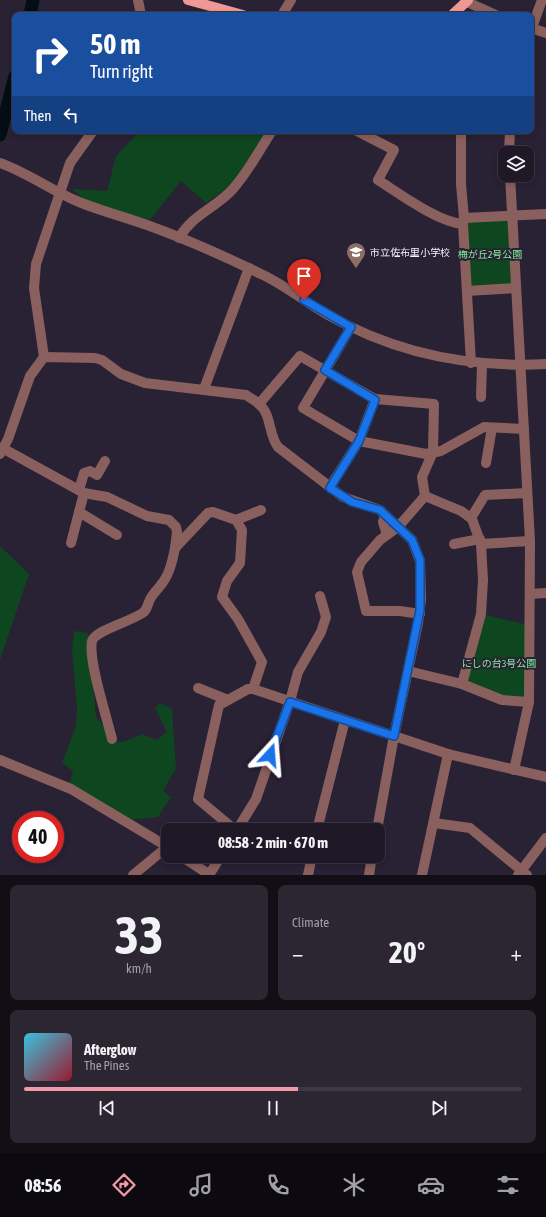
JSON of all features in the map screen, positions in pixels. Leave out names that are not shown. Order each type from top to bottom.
[{"type":"main road","points":[[188,0],[232,12]]},
{"type":"main road","points":[[455,12],[467,1]]},
{"type":"street","points":[[138,0],[140,12]]},
{"type":"street","points":[[284,12],[291,0]]},
{"type":"street","points":[[534,21],[542,0]]},
{"type":"street","points":[[467,1],[484,12]]},
{"type":"street","points":[[534,30],[546,33]]},
{"type":"street","points":[[91,134],[70,162],[36,264],[34,280],[44,357],[30,376],[8,439],[1,451],[82,492],[107,497],[147,516],[169,520],[176,527],[178,532],[166,578],[152,595],[146,610],[126,622],[95,635],[92,641],[97,678],[112,739]]},
{"type":"street","points":[[179,238],[186,227],[197,216],[222,200],[233,189],[270,134]]},
{"type":"street","points":[[363,134],[394,150],[378,180],[437,215],[456,224],[463,221],[546,214]]},
{"type":"street","points":[[461,134],[461,184],[471,363]]},
{"type":"street","points":[[510,134],[510,146]]},
{"type":"street","points":[[0,163],[78,202],[179,238],[249,268],[268,277],[328,315],[367,335],[403,348],[471,363],[521,366],[546,364]]},
{"type":"street","points":[[510,182],[530,541],[529,702],[514,770]]},
{"type":"street","points":[[204,389],[249,268]]},
{"type":"street","points":[[467,291],[516,288]]},
{"type":"street","points":[[351,327],[303,408],[359,441],[426,454],[432,454],[467,438],[484,427],[524,429]]},
{"type":"street","points":[[259,404],[300,356],[375,400],[434,404],[432,454],[422,477],[425,496]]},
{"type":"street","points":[[44,357],[95,358],[102,360],[121,374],[145,383],[240,394],[259,404],[265,410],[273,440],[278,447],[343,497],[380,510],[412,540],[420,560],[420,614],[394,736],[378,823]]},
{"type":"street","points":[[481,397],[482,364]]},
{"type":"street","points":[[330,488],[359,441],[375,400]]},
{"type":"street","points":[[486,463],[492,428]]},
{"type":"street","points":[[71,543],[79,512],[84,473],[90,471],[97,475],[105,461]]},
{"type":"street","points":[[471,518],[485,495],[527,493]]},
{"type":"street","points":[[425,496],[461,511],[471,518],[480,542],[483,580],[481,614],[462,684]]},
{"type":"street","points":[[420,614],[400,611],[366,611],[358,572],[365,556],[387,535],[398,527],[425,496]]},
{"type":"street","points":[[236,520],[261,510]]},
{"type":"street","points":[[79,512],[117,535]]},
{"type":"street","points":[[175,548],[208,513],[213,512],[236,520],[242,530],[240,563],[227,581],[222,597],[238,619],[262,662],[253,689]]},
{"type":"street","points":[[385,516],[383,522],[387,535]]},
{"type":"street","points":[[454,544],[530,541]]},
{"type":"street","points":[[530,594],[546,593]]},
{"type":"street","points":[[241,823],[256,799],[290,702],[298,672],[321,632],[326,617],[320,596]]},
{"type":"street","points":[[408,672],[462,684],[502,700],[529,702]]},
{"type":"street","points":[[198,688],[228,700]]},
{"type":"street","points":[[227,823],[198,799],[219,705],[248,689],[253,689],[448,754],[546,777]]},
{"type":"street","points":[[320,823],[345,720]]},
{"type":"street","points":[[422,875],[448,754]]},
{"type":"street","points":[[0,760],[71,789],[161,843]]},
{"type":"street","points":[[434,823],[470,828],[522,874],[546,838]]},
{"type":"street","points":[[133,875],[161,853]]},
{"type":"street","points":[[192,863],[210,875],[217,863]]},
{"type":"street","points":[[308,875],[311,863]]},
{"type":"street","points":[[369,875],[371,863]]},
{"type":"green space","points":[[137,134],[265,134],[231,185],[206,203],[181,181],[150,220],[86,201],[72,189],[107,191],[116,156]]},
{"type":"green space","name":"梅が丘2号公園","points":[[507,219],[510,222],[512,284],[470,287],[467,223],[470,221]]},
{"type":"green space","points":[[0,546],[29,574],[0,660]]},
{"type":"green space","name":"にしの台3号公園","points":[[481,614],[529,625],[529,702],[462,684]]},
{"type":"green space","points":[[74,631],[88,633],[96,717],[106,728],[111,741],[123,742],[142,734],[156,740],[167,732],[155,708],[160,703],[172,709],[176,768],[163,791],[171,797],[158,817],[129,820],[69,784],[73,771],[62,763],[76,726],[77,707],[72,652]]},
{"type":"waterway","points":[[31,12],[33,0]]},
{"type":"waterway","points":[[0,135],[12,88]]},
{"type":"place","name":"市立佐布里小学校","points":[[356,269]]},
{"type":"route","points":[[270,755],[290,702],[394,736],[418,623],[421,600],[420,560],[417,549],[412,540],[380,510],[352,502],[330,488],[359,441],[375,400],[325,370],[351,327],[304,300]]}]
